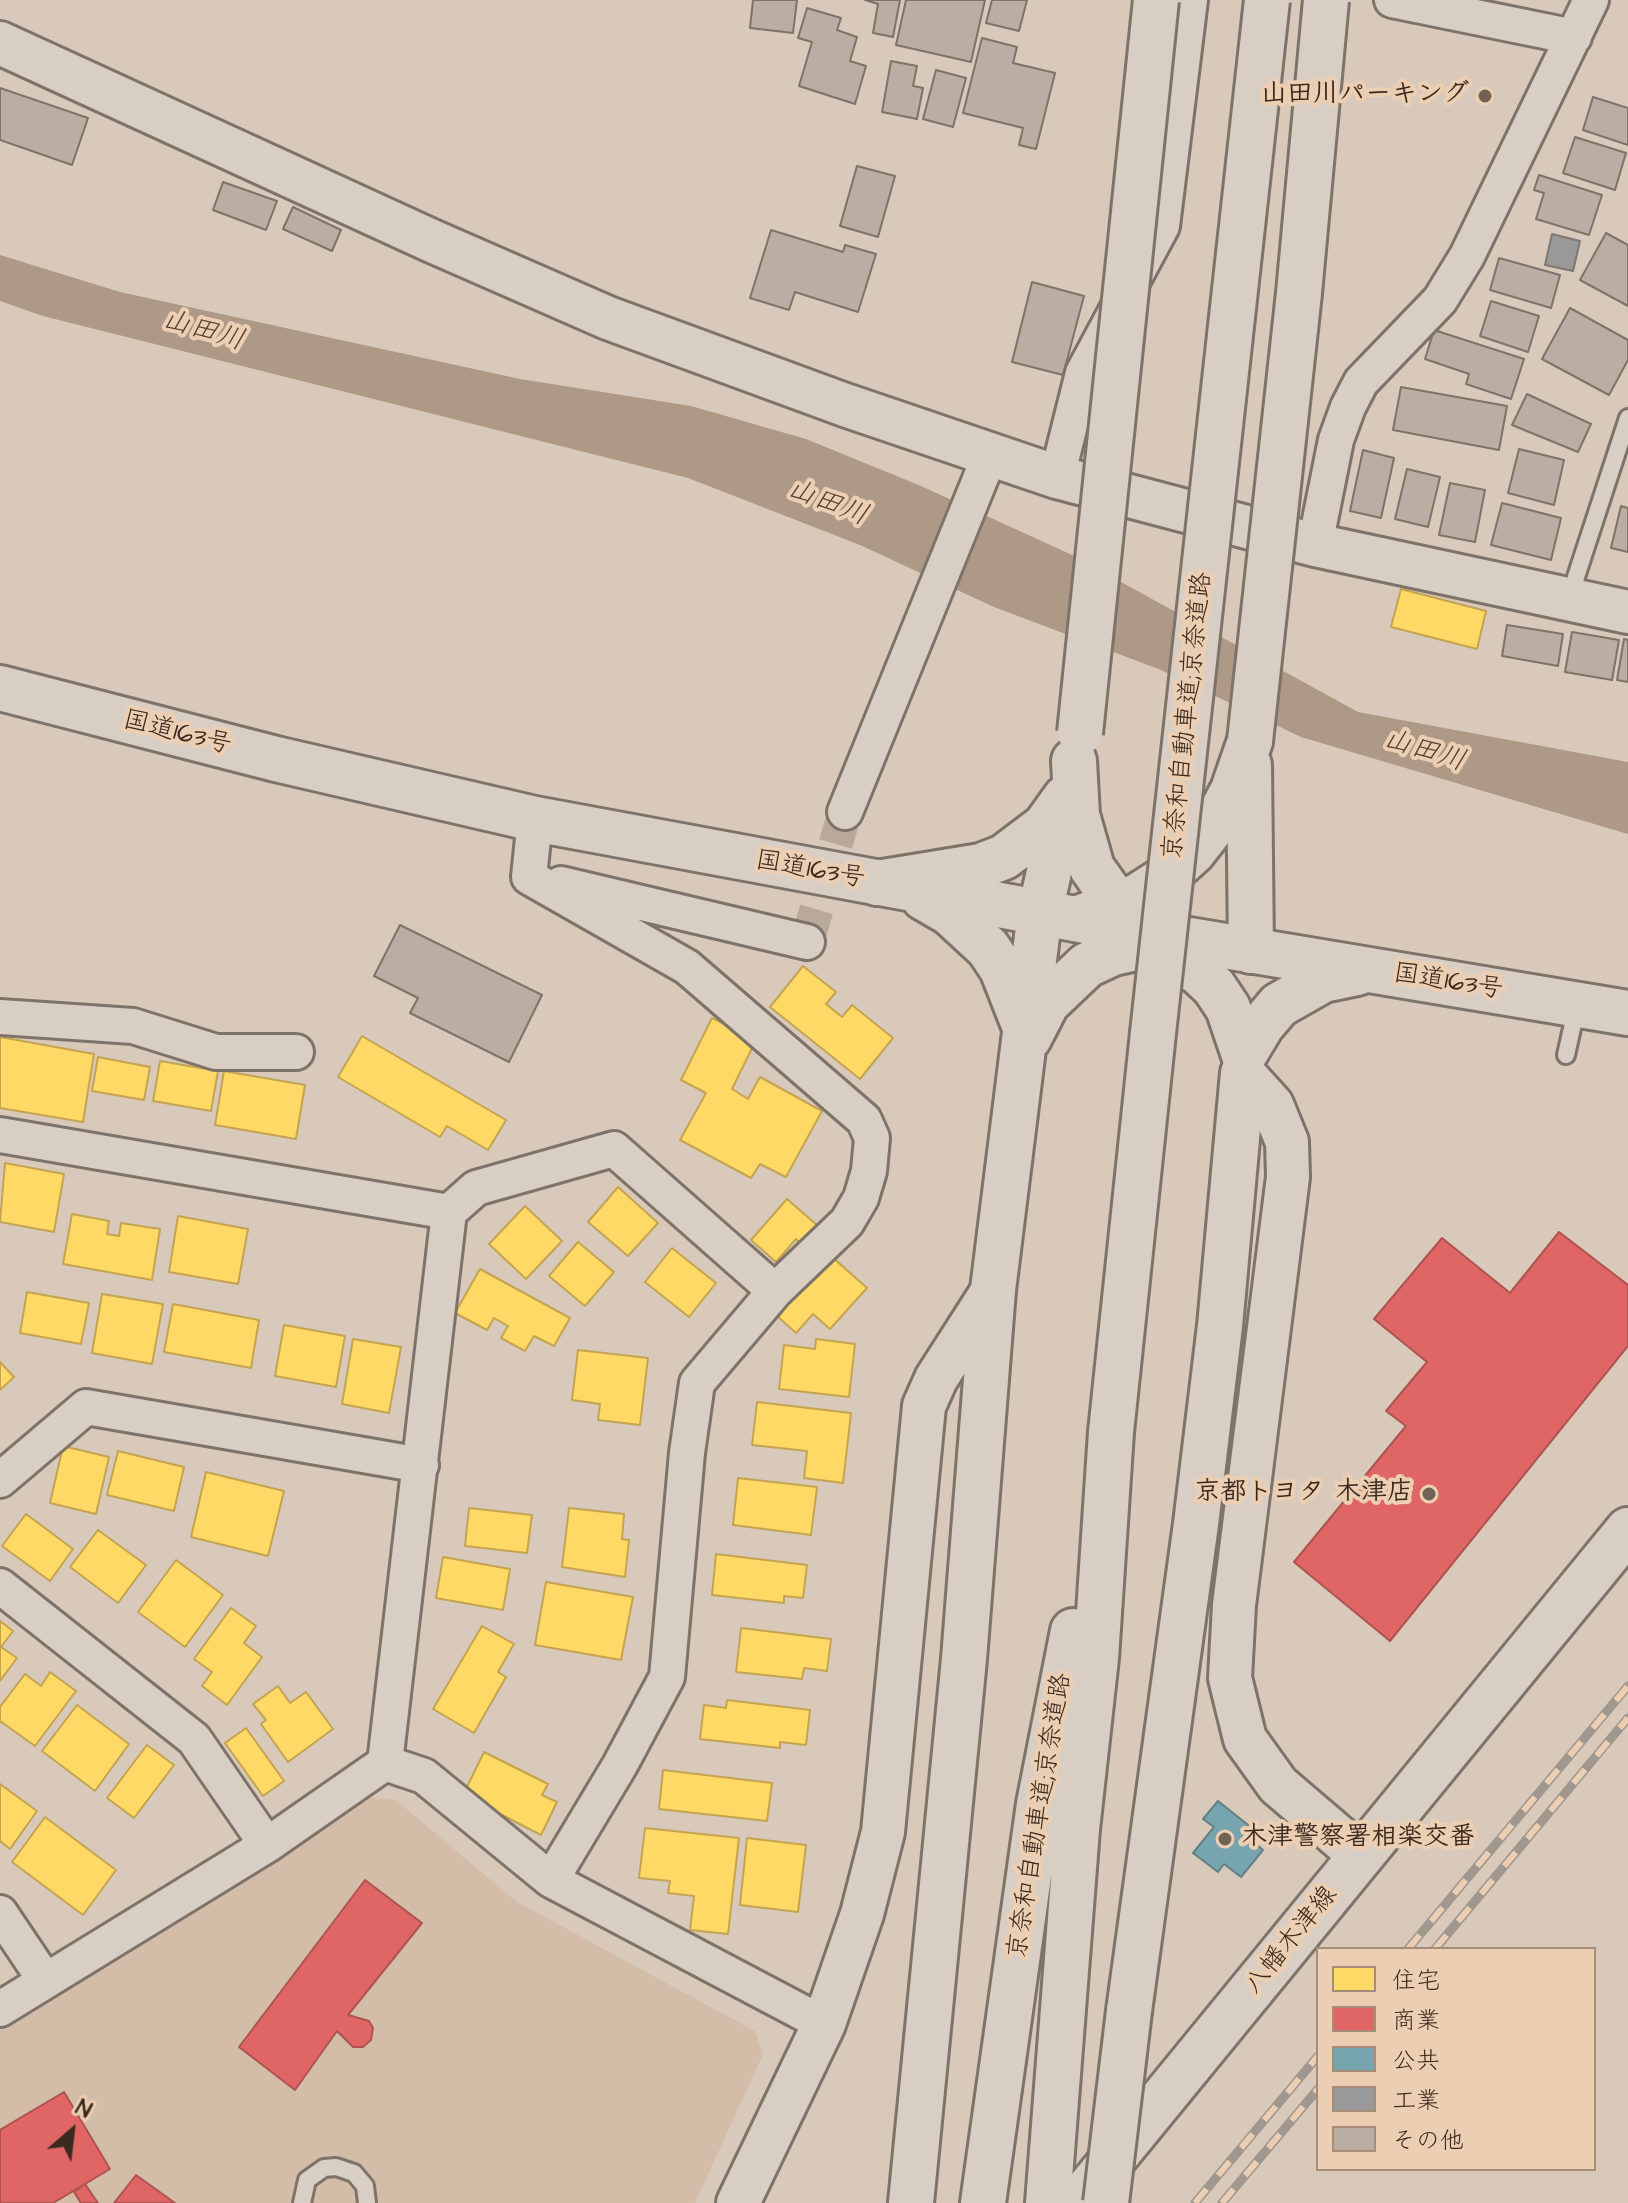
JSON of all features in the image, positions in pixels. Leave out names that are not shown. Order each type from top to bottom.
[{"type":"main road","points":[[911,2203],[964,1659],[993,1290],[1023,1045],[1066,983],[1087,965],[1113,953],[1109,892],[1092,868],[1083,843],[1073,764],[1156,0]]},
{"type":"main road","name":"京奈和自動車道;京奈道路","points":[[1048,2203],[1077,1829],[1096,1658],[1111,1432],[1267,0]]},
{"type":"main road","points":[[1106,2203],[1200,1493],[1244,1064],[1251,951],[1232,827],[1250,741],[1326,0]]},
{"type":"main road","name":"国道163号","points":[[0,688],[276,759],[535,819],[1113,923],[1251,951],[1628,1013]]},
{"type":"main road","points":[[890,885],[981,866],[1004,857],[1045,826],[1073,764]]},
{"type":"main road","points":[[1073,764],[1113,923],[1198,972],[1214,987],[1228,1008],[1244,1064]]},
{"type":"main road","points":[[1023,1045],[1113,923],[1161,881],[1232,827]]},
{"type":"main road","points":[[890,885],[950,913],[988,948],[1002,969],[1023,1045]]},
{"type":"main road","points":[[1244,1064],[1270,1015],[1300,990],[1349,973],[1379,972]]},
{"type":"main road","name":"京奈和自動車道;京奈道路","points":[[985,2190],[1039,1804],[1111,1432]]},
{"type":"main road","name":"八幡木津線","points":[[1077,2203],[1628,1530]]},
{"type":"street","points":[[1057,477],[1083,373],[1162,226],[1190,0]]},
{"type":"street","points":[[1392,0],[1574,37]]},
{"type":"street","points":[[1315,545],[1336,440],[1348,407],[1386,342],[1440,300],[1467,256],[1591,0]]},
{"type":"street","points":[[0,43],[608,318],[985,471],[1057,477],[1315,545],[1628,612]]},
{"type":"street","points":[[845,812],[985,471]]},
{"type":"street","points":[[529,877],[535,819]]},
{"type":"street","points":[[529,877],[774,931],[807,942]]},
{"type":"street","points":[[529,877],[687,967],[864,1120],[872,1138],[869,1171],[861,1198],[847,1222],[775,1291],[697,1383],[687,1453],[667,1677],[551,1880]]},
{"type":"street","points":[[0,1017],[133,1026],[216,1052],[296,1052]]},
{"type":"street","points":[[1244,1064],[1272,1105],[1287,1142],[1288,1177],[1234,1605],[1230,1678],[1245,1739],[1278,1785],[1361,1856]]},
{"type":"street","points":[[0,1135],[449,1212]]},
{"type":"street","points":[[0,2009],[267,1845],[385,1763],[449,1212],[476,1188],[614,1149],[775,1291]]},
{"type":"street","points":[[738,2203],[824,2024],[862,1914],[883,1832],[924,1406],[936,1379],[993,1290]]},
{"type":"street","points":[[0,1480],[86,1407],[421,1465]]},
{"type":"street","points":[[0,1586],[194,1739],[267,1845]]},
{"type":"street","points":[[385,1763],[424,1776],[551,1880],[824,2024]]},
{"type":"street","points":[[0,1913],[45,1980]]},
{"type":"lane","points":[[1572,599],[1576,577],[1628,418]]},
{"type":"lane","points":[[1566,1055],[1577,1005]]},
{"type":"lane","points":[[302,2203],[307,2180],[324,2168],[336,2167],[354,2173],[365,2186],[367,2203]]},
{"type":"shaded area","points":[[371,1798],[396,1800],[517,1902],[755,2031],[763,2054],[695,2203],[0,2203],[0,2030]]},
{"type":"water","name":"山田川","points":[[0,255],[120,292],[520,379],[691,406],[806,439],[921,486],[1070,554],[1358,712],[1628,762],[1628,834],[1301,737],[1161,670],[994,607],[860,545],[688,478],[43,316],[0,301]]},
{"type":"building: 住宅","points":[[1401,589],[1486,611],[1477,649],[1391,627]]},
{"type":"building: 住宅","points":[[803,966],[836,992],[826,1004],[842,1017],[852,1005],[893,1038],[860,1079],[770,1007]]},
{"type":"building: 住宅","points":[[712,1018],[756,1040],[732,1089],[748,1099],[760,1077],[822,1111],[786,1177],[760,1164],[751,1178],[680,1140],[706,1093],[681,1080]]},
{"type":"building: 住宅","points":[[362,1036],[506,1120],[488,1150],[447,1126],[440,1137],[338,1077]]},
{"type":"building: 住宅","points":[[0,1037],[94,1054],[83,1122],[0,1108]]},
{"type":"building: 住宅","points":[[98,1057],[150,1067],[144,1100],[92,1091]]},
{"type":"building: 住宅","points":[[160,1061],[218,1071],[211,1111],[153,1101]]},
{"type":"building: 住宅","points":[[224,1071],[305,1085],[296,1139],[215,1125]]},
{"type":"building: 住宅","points":[[5,1163],[64,1174],[54,1232],[0,1222]]},
{"type":"building: 住宅","points":[[618,1187],[658,1223],[628,1256],[588,1222]]},
{"type":"building: 住宅","points":[[787,1199],[818,1226],[802,1245],[796,1239],[776,1262],[751,1240]]},
{"type":"building: 住宅","points":[[525,1206],[562,1241],[526,1279],[489,1244]]},
{"type":"building: 住宅","points":[[72,1214],[109,1221],[107,1234],[119,1236],[121,1223],[160,1229],[152,1280],[63,1264]]},
{"type":"building: 住宅","points":[[178,1216],[248,1229],[238,1284],[169,1272]]},
{"type":"building: 住宅","points":[[578,1242],[614,1272],[585,1306],[549,1276]]},
{"type":"building: 住宅","points":[[672,1248],[716,1283],[689,1317],[645,1282]]},
{"type":"building: 住宅","points":[[830,1255],[867,1288],[830,1329],[813,1314],[796,1333],[777,1316]]},
{"type":"building: 住宅","points":[[480,1269],[570,1318],[554,1346],[534,1336],[525,1351],[501,1338],[508,1326],[494,1318],[487,1330],[455,1313]]},
{"type":"building: 住宅","points":[[27,1292],[89,1303],[81,1344],[20,1333]]},
{"type":"building: 住宅","points":[[102,1294],[163,1304],[152,1364],[92,1353]]},
{"type":"building: 住宅","points":[[173,1304],[259,1320],[251,1368],[164,1352]]},
{"type":"building: 住宅","points":[[284,1325],[345,1336],[336,1387],[275,1376]]},
{"type":"building: 住宅","points":[[353,1339],[401,1347],[389,1413],[342,1404]]},
{"type":"building: 住宅","points":[[816,1339],[855,1344],[849,1397],[779,1389],[784,1345],[815,1349]]},
{"type":"building: 住宅","points":[[578,1350],[648,1358],[640,1425],[598,1420],[600,1404],[572,1400]]},
{"type":"building: 住宅","points":[[0,1362],[14,1377],[0,1390]]},
{"type":"building: 住宅","points":[[757,1402],[851,1413],[843,1483],[804,1478],[807,1451],[752,1445]]},
{"type":"building: 住宅","points":[[63,1446],[109,1457],[96,1514],[50,1503]]},
{"type":"building: 住宅","points":[[118,1451],[184,1467],[174,1511],[107,1495]]},
{"type":"building: 住宅","points":[[206,1472],[284,1491],[268,1556],[191,1537]]},
{"type":"building: 住宅","points":[[738,1478],[817,1487],[811,1535],[733,1525]]},
{"type":"building: 住宅","points":[[469,1508],[532,1515],[527,1553],[465,1546]]},
{"type":"building: 住宅","points":[[569,1508],[624,1514],[622,1539],[629,1540],[625,1577],[562,1567]]},
{"type":"building: 住宅","points":[[26,1514],[73,1549],[50,1581],[2,1546]]},
{"type":"building: 住宅","points":[[98,1530],[146,1565],[118,1603],[70,1567]]},
{"type":"building: 住宅","points":[[716,1554],[807,1565],[803,1598],[784,1596],[784,1603],[712,1595]]},
{"type":"building: 住宅","points":[[443,1557],[510,1569],[503,1610],[436,1598]]},
{"type":"building: 住宅","points":[[176,1560],[223,1595],[185,1647],[138,1612]]},
{"type":"building: 住宅","points":[[546,1582],[633,1597],[621,1660],[535,1645]]},
{"type":"building: 住宅","points":[[231,1608],[256,1626],[244,1643],[262,1657],[227,1705],[202,1686],[212,1672],[194,1659]]},
{"type":"building: 住宅","points":[[0,1621],[13,1631],[1,1647],[17,1658],[0,1681]]},
{"type":"building: 住宅","points":[[482,1626],[514,1644],[498,1672],[506,1677],[474,1733],[433,1709]]},
{"type":"building: 住宅","points":[[741,1628],[831,1639],[827,1671],[804,1668],[802,1679],[736,1672]]},
{"type":"building: 住宅","points":[[50,1672],[76,1691],[35,1746],[0,1721],[0,1707],[25,1674],[41,1686]]},
{"type":"building: 住宅","points":[[278,1686],[290,1703],[306,1692],[333,1729],[288,1762],[261,1724],[266,1720],[253,1704]]},
{"type":"building: 住宅","points":[[727,1700],[810,1710],[806,1745],[780,1742],[780,1748],[700,1739],[704,1705],[726,1708]]},
{"type":"building: 住宅","points":[[77,1705],[129,1744],[95,1791],[42,1751]]},
{"type":"building: 住宅","points":[[246,1728],[284,1781],[263,1796],[225,1743]]},
{"type":"building: 住宅","points":[[147,1745],[174,1765],[134,1818],[107,1798]]},
{"type":"building: 住宅","points":[[484,1752],[548,1784],[542,1795],[557,1802],[541,1835],[471,1799],[465,1791]]},
{"type":"building: 住宅","points":[[663,1770],[772,1783],[767,1821],[659,1809]]},
{"type":"building: 住宅","points":[[0,1784],[37,1811],[10,1849],[0,1841]]},
{"type":"building: 住宅","points":[[45,1817],[116,1870],[83,1915],[12,1862]]},
{"type":"building: 住宅","points":[[645,1828],[739,1838],[728,1934],[690,1930],[694,1896],[668,1893],[670,1881],[639,1878]]},
{"type":"building: 住宅","points":[[747,1838],[806,1845],[798,1912],[740,1905]]},
{"type":"building: 商業","name":"京都トヨタ 木津店","points":[[1559,1232],[1628,1285],[1628,1346],[1390,1641],[1294,1562],[1406,1426],[1386,1411],[1427,1362],[1374,1319],[1442,1238],[1510,1293]]},
{"type":"building: 商業","points":[[365,1880],[422,1923],[348,2015],[369,2021],[373,2028],[371,2040],[363,2047],[353,2047],[337,2031],[295,2090],[239,2047]]},
{"type":"building: 商業","points":[[64,2092],[110,2169],[53,2203],[0,2203],[0,2130]]},
{"type":"building: 商業","points":[[136,2175],[175,2203],[114,2203]]},
{"type":"building: 商業","points":[[85,2184],[98,2203],[81,2203],[74,2192]]},
{"type":"building: 公共","points":[[1218,1801],[1252,1828],[1246,1836],[1263,1850],[1241,1877],[1224,1864],[1218,1872],[1193,1853],[1214,1827],[1203,1819]]},
{"type":"building: 工業","points":[[1552,234],[1580,241],[1573,271],[1545,265]]},
{"type":"building: その他","points":[[753,0],[797,0],[793,33],[750,28]]},
{"type":"building: その他","points":[[865,0],[900,0],[893,37],[873,33],[878,4]]},
{"type":"building: その他","points":[[906,0],[985,0],[971,62],[896,45]]},
{"type":"building: その他","points":[[992,0],[1027,0],[1019,31],[986,23]]},
{"type":"building: その他","points":[[807,8],[841,18],[837,30],[857,37],[850,61],[866,66],[855,104],[799,86],[812,42],[798,38]]},
{"type":"building: その他","points":[[982,38],[1017,47],[1013,63],[1055,73],[1036,149],[1019,145],[1023,128],[963,113]]},
{"type":"building: その他","points":[[891,61],[917,66],[913,86],[923,88],[917,119],[882,112]]},
{"type":"building: その他","points":[[936,70],[966,78],[953,127],[923,119]]},
{"type":"building: その他","points":[[0,88],[88,118],[72,165],[0,140]]},
{"type":"building: その他","points":[[1593,97],[1628,108],[1628,145],[1583,130]]},
{"type":"building: その他","points":[[1575,137],[1626,153],[1615,190],[1563,173]]},
{"type":"building: その他","points":[[857,166],[895,176],[878,237],[840,226]]},
{"type":"building: その他","points":[[1539,175],[1602,195],[1589,235],[1536,219],[1544,193],[1534,190]]},
{"type":"building: その他","points":[[223,182],[277,201],[266,230],[213,210]]},
{"type":"building: その他","points":[[293,207],[341,230],[332,251],[283,229]]},
{"type":"building: その他","points":[[771,230],[843,252],[845,245],[876,254],[858,312],[795,292],[789,310],[750,298]]},
{"type":"building: その他","points":[[1606,233],[1628,245],[1628,306],[1580,280]]},
{"type":"building: その他","points":[[1499,258],[1560,275],[1551,308],[1490,290]]},
{"type":"building: その他","points":[[1032,282],[1084,296],[1063,375],[1012,362]]},
{"type":"building: その他","points":[[1491,301],[1539,316],[1528,352],[1480,336]]},
{"type":"building: その他","points":[[1570,308],[1628,340],[1628,360],[1609,395],[1542,359]]},
{"type":"building: その他","points":[[1434,330],[1524,359],[1511,399],[1466,384],[1469,374],[1425,359]]},
{"type":"building: その他","points":[[1401,387],[1507,406],[1499,450],[1393,430]]},
{"type":"building: その他","points":[[1527,394],[1591,424],[1578,452],[1512,425]]},
{"type":"building: その他","points":[[1519,449],[1564,460],[1554,505],[1508,493]]},
{"type":"building: その他","points":[[1363,450],[1394,458],[1381,518],[1350,511]]},
{"type":"building: その他","points":[[1407,469],[1440,477],[1428,527],[1395,519]]},
{"type":"building: その他","points":[[1450,483],[1485,490],[1475,542],[1439,535]]},
{"type":"building: その他","points":[[1502,503],[1561,518],[1551,560],[1491,545]]},
{"type":"building: その他","points":[[1621,506],[1628,508],[1628,552],[1611,548]]},
{"type":"building: その他","points":[[1507,625],[1563,634],[1558,666],[1502,656]]},
{"type":"building: その他","points":[[1572,632],[1619,640],[1612,680],[1565,672]]},
{"type":"building: その他","points":[[1624,639],[1628,640],[1628,682],[1617,680]]},
{"type":"building: その他","points":[[400,925],[542,995],[509,1062],[410,1013],[418,998],[374,976]]},
{"type":"tunnel","points":[[807,942],[845,812]]},
{"type":"railway","points":[[1410,1947],[1628,1686]]},
{"type":"railway","points":[[1437,1947],[1628,1718]]},
{"type":"railway","points":[[1195,2203],[1316,2058]]},
{"type":"railway","points":[[1222,2203],[1316,2091]]},
{"type":"place","name":"山田川パーキング","points":[[1485,96]]},
{"type":"place","name":"京都トヨタ 木津店","points":[[1429,1494]]},
{"type":"place","name":"木津警察署相楽交番","points":[[1225,1839]]}]
